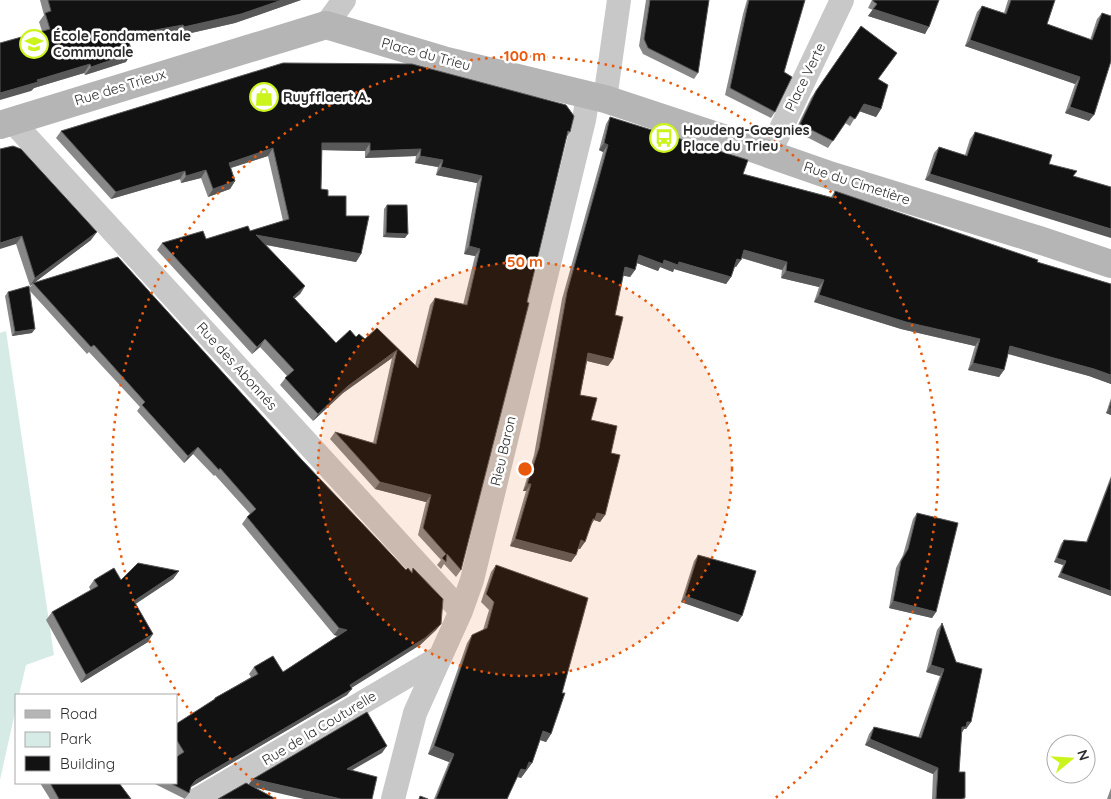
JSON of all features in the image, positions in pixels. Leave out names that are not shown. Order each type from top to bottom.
[{"type":"street","points":[[326,25],[344,0]]},
{"type":"street","points":[[596,97],[620,0]]},
{"type":"street","name":"Place Verte","points":[[769,154],[842,0]]},
{"type":"street","name":"Place du Trieu","points":[[326,25],[444,60],[596,97]]},
{"type":"street","name":"Rue des Trieux","points":[[6,123],[326,25]]},
{"type":"street","name":"Rue du Cimetière","points":[[596,97],[832,176],[1111,264]]},
{"type":"street","name":"Rieu Baron","points":[[393,799],[415,713],[461,611],[472,580],[584,120],[596,97]]},
{"type":"street","name":"Rue des Abonnés","points":[[6,123],[461,611]]},
{"type":"street","name":"Rue de la Couturelle","points":[[198,799],[440,656]]},
{"type":"green space","points":[[6,331],[54,655],[26,665],[19,694],[15,694],[15,712],[0,780],[0,333]]},
{"type":"building","points":[[48,0],[282,0],[241,14],[184,27],[183,25],[127,35],[132,53],[91,67],[90,64],[37,80],[38,82],[0,93],[0,43],[50,29],[45,13],[51,11]]},
{"type":"building","points":[[650,0],[709,0],[698,73],[648,48],[644,39]]},
{"type":"building","points":[[749,0],[805,0],[784,72],[792,77],[775,112],[730,88]]},
{"type":"building","points":[[873,0],[939,0],[929,27],[873,9],[877,4]]},
{"type":"building","points":[[1011,0],[1055,0],[1047,24],[1092,40],[1102,13],[1111,16],[1111,61],[1094,115],[1070,107],[1080,77],[970,40],[982,6],[1006,14]]},
{"type":"building","points":[[861,26],[897,53],[878,79],[888,85],[881,109],[864,104],[855,119],[850,116],[833,141],[800,124],[816,91]]},
{"type":"building","points":[[283,63],[412,64],[566,105],[574,116],[570,132],[568,131],[527,302],[529,303],[461,570],[447,554],[446,562],[442,558],[446,554],[423,528],[431,495],[380,482],[335,432],[376,444],[397,350],[348,386],[318,414],[285,378],[294,370],[265,339],[257,347],[162,243],[203,231],[206,239],[248,226],[250,231],[289,219],[273,148],[229,163],[235,181],[213,189],[206,170],[186,176],[185,171],[116,192],[61,131]],"holes":[[[322,143],[370,143],[370,151],[421,149],[420,156],[443,160],[441,167],[482,176],[469,246],[480,249],[467,305],[435,298],[418,368],[377,328],[365,339],[359,334],[356,337],[350,330],[336,343],[293,297],[305,286],[256,235],[361,254],[369,216],[346,216],[346,196],[328,196],[328,190],[321,189]]]},
{"type":"building","points":[[610,117],[748,160],[743,174],[833,198],[835,191],[1038,260],[1037,262],[1111,284],[1111,375],[1010,346],[1004,370],[973,363],[980,339],[906,322],[819,295],[824,280],[786,271],[787,262],[744,250],[741,260],[737,259],[731,277],[679,262],[678,265],[664,260],[663,264],[639,255],[635,270],[625,267],[615,315],[623,317],[613,359],[588,353],[580,395],[597,398],[591,420],[617,426],[611,453],[620,455],[605,515],[597,513],[585,542],[581,540],[576,555],[515,539],[531,484],[527,484],[539,448],[567,292],[608,145],[604,143]]},
{"type":"building","points":[[975,132],[1052,155],[1049,164],[1077,171],[1073,176],[1111,187],[1111,229],[930,174],[939,147],[967,156]]},
{"type":"building","points":[[13,146],[21,149],[97,232],[35,278],[22,236],[0,243],[0,149]]},
{"type":"building","points":[[387,205],[407,205],[408,234],[386,233]]},
{"type":"building","points":[[118,257],[302,460],[406,570],[408,568],[412,573],[413,568],[443,599],[441,624],[425,638],[350,685],[352,689],[196,780],[191,786],[189,793],[172,784],[178,784],[178,756],[184,752],[178,742],[178,723],[215,698],[258,674],[254,667],[273,656],[283,672],[347,630],[339,628],[247,517],[256,509],[220,468],[219,470],[198,447],[188,456],[142,405],[145,402],[94,345],[91,347],[33,283]]},
{"type":"building","points":[[29,286],[35,329],[15,332],[8,292]]},
{"type":"building","points":[[1111,479],[1111,591],[1061,573],[1066,561],[1057,558],[1064,540],[1087,542]]},
{"type":"building","points":[[917,513],[958,523],[936,612],[893,601],[901,561],[908,549]]},
{"type":"building","points":[[698,555],[756,571],[742,616],[685,596]]},
{"type":"building","points":[[138,563],[179,571],[134,601],[153,634],[86,675],[52,612],[98,586],[94,580],[114,568],[121,580]]},
{"type":"building","points":[[496,565],[588,598],[562,693],[565,693],[551,734],[543,731],[532,763],[529,762],[526,770],[521,769],[507,799],[436,799],[454,754],[434,746],[472,635],[487,628],[494,602],[486,594]]},
{"type":"building","points":[[942,623],[956,662],[982,669],[971,722],[967,722],[966,727],[962,727],[959,772],[965,772],[965,798],[963,799],[936,799],[938,768],[870,739],[874,727],[921,738],[944,669],[931,665]]},
{"type":"building","points":[[367,712],[387,746],[347,769],[377,777],[372,799],[341,799],[253,779]]},
{"type":"building","points":[[246,783],[276,799],[218,799]]},
{"type":"building","points":[[51,784],[120,784],[131,799],[59,799]]},
{"type":"place","name":"École Fondamentale Communale","points":[[34,44]]},
{"type":"place","name":"Ruyfflaert A.","points":[[264,97]]},
{"type":"place","name":"Houdeng-Gœgnies Place du Trieu","points":[[664,138]]}]
